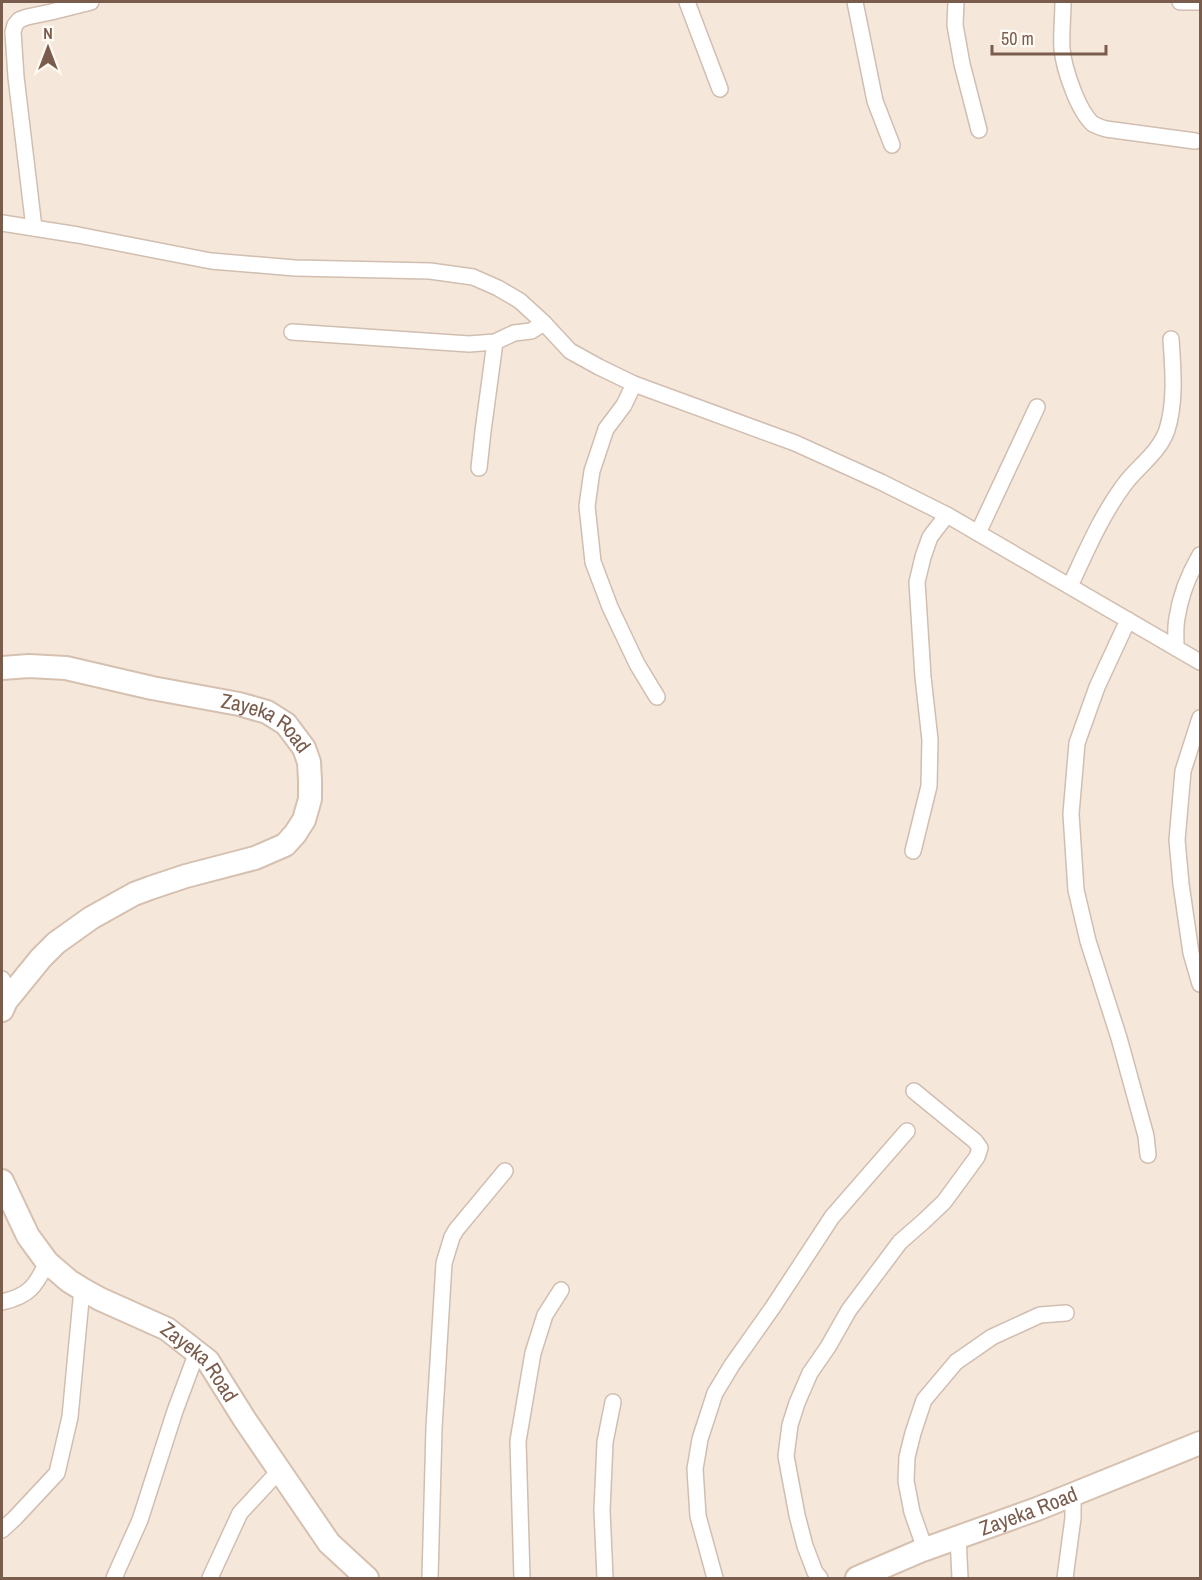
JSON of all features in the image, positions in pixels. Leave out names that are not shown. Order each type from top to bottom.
[{"type":"street","points":[[34,228],[16,77],[13,32],[19,20],[91,2]]},
{"type":"street","points":[[687,2],[720,89]]},
{"type":"street","points":[[855,2],[874,101],[892,145]]},
{"type":"street","points":[[956,2],[955,25],[962,64],[979,130]]},
{"type":"street","points":[[1063,2],[1062,50],[1066,68],[1079,103],[1094,124],[1106,129],[1195,141]]},
{"type":"street","points":[[1180,2],[1200,2]]},
{"type":"street","points":[[2,223],[211,261],[295,268],[430,271],[473,278],[498,288],[520,301],[570,351],[634,384],[795,443],[881,482],[947,515],[1200,662]]},
{"type":"street","points":[[292,332],[469,345],[495,342],[514,333],[531,331],[544,323]]},
{"type":"street","points":[[1070,586],[1103,517],[1125,483],[1152,456],[1166,432],[1174,392],[1171,339]]},
{"type":"street","points":[[480,468],[495,342]]},
{"type":"street","points":[[634,384],[624,405],[606,429],[592,471],[587,506],[593,562],[610,607],[637,664],[657,697]]},
{"type":"street","points":[[978,533],[1037,407]]},
{"type":"street","points":[[913,851],[928,786],[930,740],[923,677],[917,582],[922,557],[930,537],[947,515]]},
{"type":"street","points":[[1176,648],[1177,619],[1182,597],[1192,568],[1200,555]]},
{"type":"street","points":[[1128,620],[1097,687],[1077,743],[1071,814],[1076,890],[1088,941],[1119,1038],[1146,1136],[1148,1155]]},
{"type":"street","name":"Zayeka Road","points":[[2,668],[29,666],[66,668],[152,688],[239,704],[267,712],[286,724],[304,748],[309,762],[310,780],[310,799],[304,820],[285,845],[255,858],[150,888],[117,903],[56,943],[5,995]]},
{"type":"street","points":[[1200,718],[1183,771],[1177,840],[1191,953],[1200,984]]},
{"type":"street","points":[[820,1578],[815,1572],[805,1546],[796,1515],[786,1456],[790,1425],[797,1403],[810,1373],[849,1310],[900,1242],[944,1202],[977,1157],[980,1148],[975,1141],[914,1091]]},
{"type":"street","points":[[715,1578],[699,1516],[695,1469],[700,1438],[716,1393],[732,1365],[832,1217],[907,1131]]},
{"type":"street","points":[[430,1578],[434,1428],[444,1263],[456,1230],[505,1171]]},
{"type":"street","name":"Zayeka Road","points":[[2,1181],[28,1236],[47,1262],[82,1289],[167,1329],[208,1361],[245,1420],[329,1543],[367,1578]]},
{"type":"street","points":[[2,1302],[25,1293],[38,1282],[47,1262]]},
{"type":"street","points":[[2,1530],[57,1473],[70,1417],[82,1289]]},
{"type":"street","points":[[522,1578],[518,1441],[533,1353],[545,1316],[561,1290]]},
{"type":"street","points":[[925,1549],[912,1512],[906,1481],[907,1457],[924,1400],[956,1362],[992,1337],[1040,1316],[1066,1313]]},
{"type":"street","points":[[114,1578],[140,1521],[197,1352]]},
{"type":"street","points":[[605,1578],[602,1510],[605,1442],[613,1402]]},
{"type":"street","name":"Zayeka Road","points":[[857,1578],[881,1573],[925,1549],[1037,1509],[1200,1443]]},
{"type":"street","points":[[210,1578],[240,1513],[279,1471]]},
{"type":"street","points":[[1065,1578],[1073,1518],[1073,1494]]},
{"type":"street","points":[[958,1537],[960,1578]]},
{"type":"shaded area","points":[[2,2],[1200,2],[1200,1578],[2,1578]]}]
